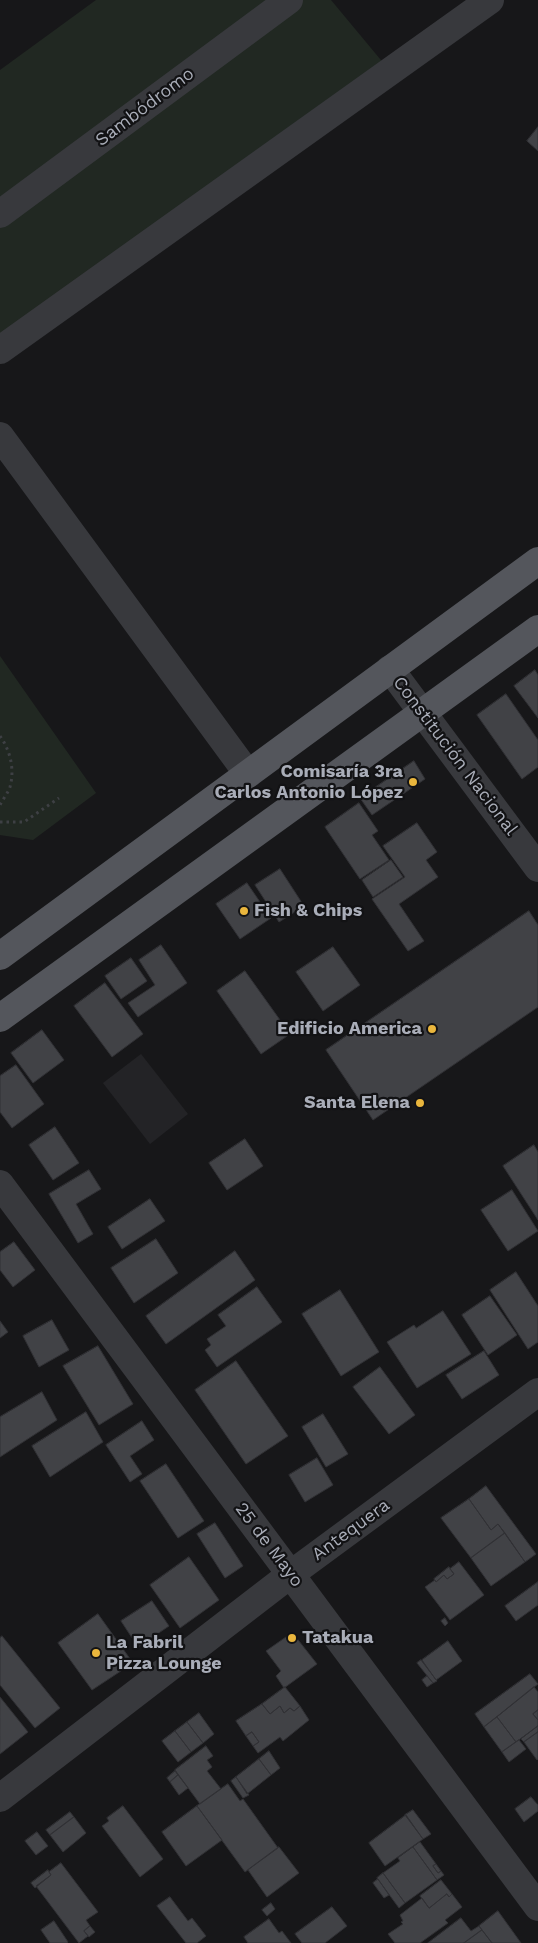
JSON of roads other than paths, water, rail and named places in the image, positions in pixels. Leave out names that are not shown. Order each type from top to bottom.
[{"type":"main road","points":[[0,956],[538,561]]},
{"type":"main road","points":[[0,1018],[538,629]]},
{"type":"street","name":"Sambódromo","points":[[0,214],[289,0]]},
{"type":"street","points":[[0,350],[490,0]]},
{"type":"street","points":[[0,436],[248,774]]},
{"type":"street","name":"Constitución Nacional","points":[[390,669],[538,868]]},
{"type":"street","name":"25 de Mayo","points":[[0,1184],[538,1907]]},
{"type":"street","name":"Antequera","points":[[0,1798],[291,1574],[538,1392]]},
{"type":"place","name":"Comisaría 3ra Carlos Antonio López","points":[[413,782]]},
{"type":"place","name":"Fish & Chips","points":[[244,911]]},
{"type":"place","name":"Edificio America","points":[[432,1029]]},
{"type":"place","name":"Santa Elena","points":[[420,1103]]},
{"type":"place","name":"Tatakua","points":[[292,1638]]},
{"type":"place","name":"La Fabril Pizza Lounge","points":[[96,1653]]}]
